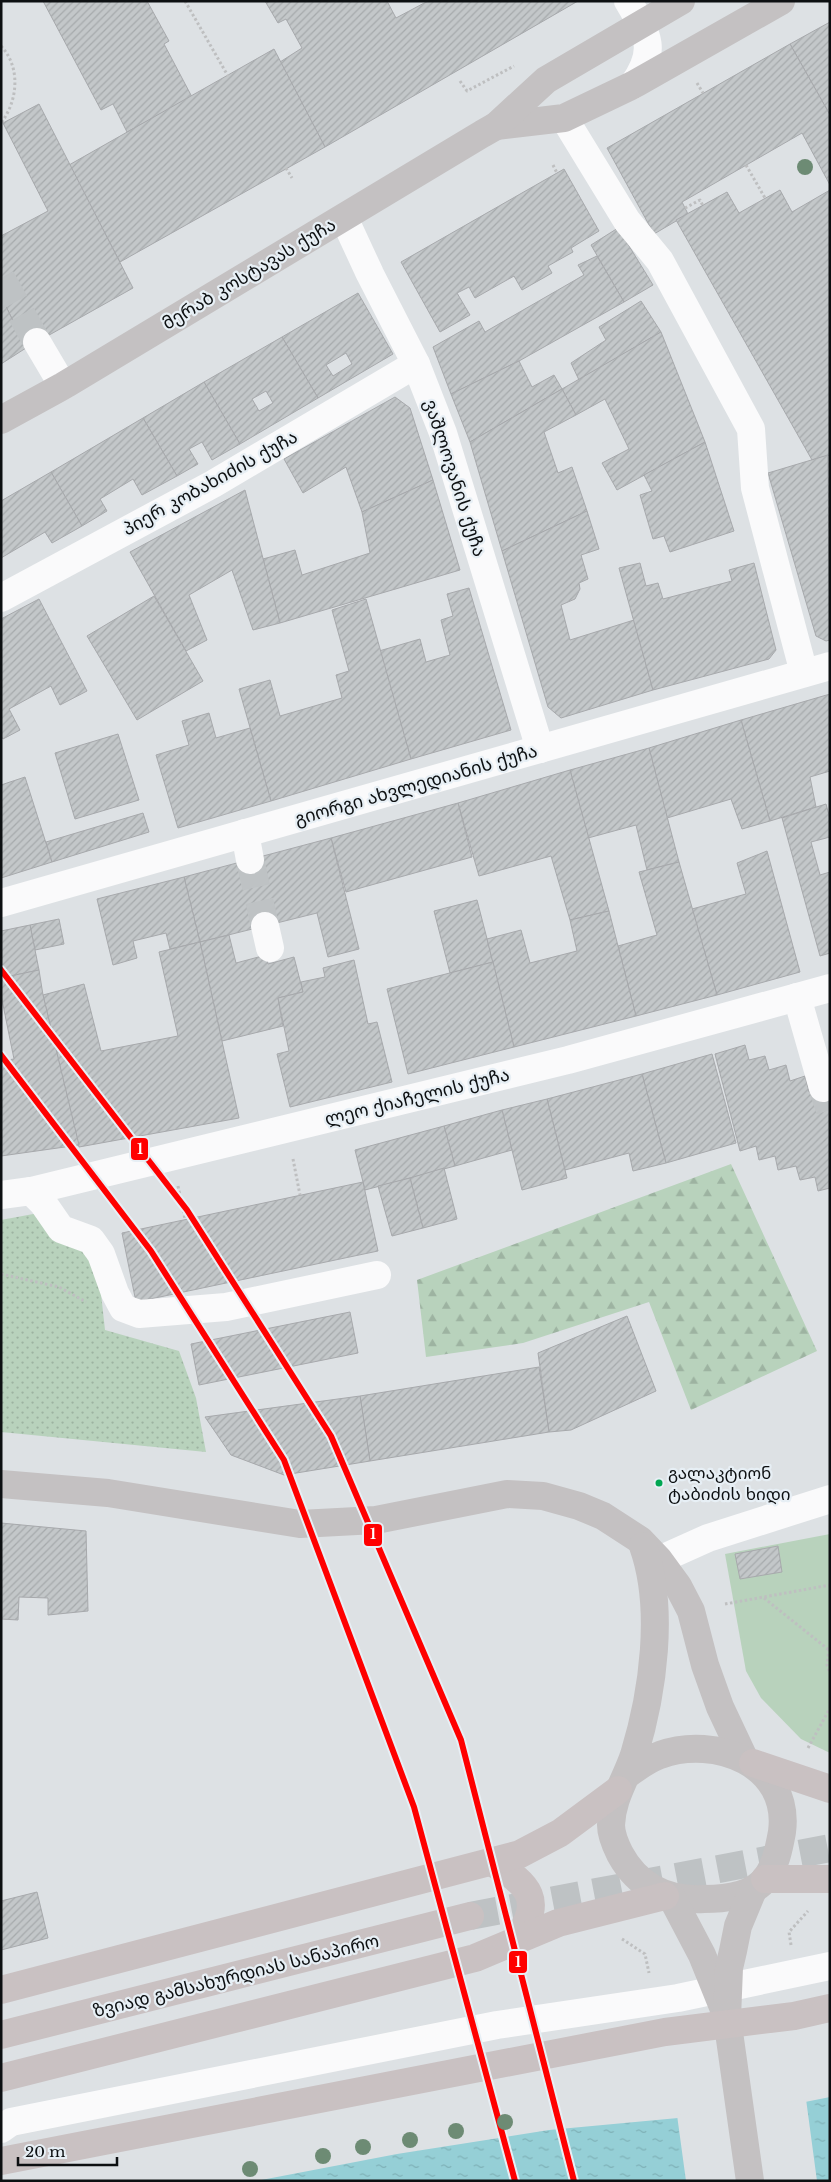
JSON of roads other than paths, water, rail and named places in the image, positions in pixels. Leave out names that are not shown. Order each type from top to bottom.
[{"type":"highway","points":[[748,1761],[830,1788]]},
{"type":"highway","points":[[1,1990],[493,1863],[520,1854],[560,1833],[623,1782]]},
{"type":"highway","points":[[493,1863],[522,1881],[531,1901],[526,1927],[516,1940]]},
{"type":"highway","points":[[759,1885],[830,1879]]},
{"type":"highway","points":[[1,2078],[475,1958],[585,1914],[669,1897]]},
{"type":"highway","name":"ზვიად გამსახურდიას სანაპირო","points":[[1,2035],[470,1916]]},
{"type":"highway","points":[[1,2161],[665,2032],[794,2016],[830,2008]]},
{"type":"main road","name":"მერაბ კოსტავას ქუჩა","points":[[1,420],[63,386],[496,126],[546,80],[681,1]]},
{"type":"main road","name":"მერაბ კოსტავას ქუჩა","points":[[496,126],[564,118],[633,85],[781,1]]},
{"type":"main road","points":[[1,1484],[108,1493],[300,1524],[376,1520],[506,1494],[543,1496],[595,1512],[627,1530],[640,1540],[659,1560],[678,1586],[691,1611],[705,1664],[720,1706],[748,1761]]},
{"type":"main road","points":[[640,1540],[649,1569],[654,1619],[648,1699],[643,1727],[623,1782],[611,1828],[616,1847],[630,1871],[644,1884],[669,1897],[713,1899],[759,1885]]},
{"type":"main road","points":[[623,1782],[643,1763],[661,1755],[681,1751],[715,1751],[748,1761],[766,1776],[775,1789],[781,1805],[782,1825],[780,1844],[774,1864],[759,1885],[738,1926],[729,1968],[727,2018],[750,2181]]},
{"type":"main road","points":[[669,1897],[702,1954],[727,2018]]},
{"type":"street","points":[[628,1],[642,25],[648,40],[643,71],[633,85]]},
{"type":"street","points":[[564,118],[627,221],[660,261],[751,428],[755,488],[804,673]]},
{"type":"street","name":"ვაშლოვანის ქუჩა","points":[[344,218],[416,364],[443,433],[540,749]]},
{"type":"street","points":[[37,342],[63,386]]},
{"type":"street","name":"პიერ კობახიძის ქუჩა","points":[[1,598],[213,484],[416,364]]},
{"type":"street","name":"გიორგი ახვლედიანის ქუჩა","points":[[1,903],[248,847],[540,749],[830,666]]},
{"type":"street","name":"ლეო ქიაჩელის ქუჩა","points":[[1,1196],[30,1191],[568,1060],[830,988]]},
{"type":"street","points":[[797,997],[824,1088]]},
{"type":"street","points":[[30,1191],[43,1203],[61,1229],[91,1240],[101,1254],[115,1294],[123,1308],[139,1314],[226,1307],[377,1274]]},
{"type":"street","points":[[659,1560],[708,1538],[830,1499]]},
{"type":"street","points":[[1,2129],[11,2122],[30,2118],[498,2025],[654,2001],[830,1966]]},
{"type":"water","points":[[830,2097],[830,2181],[256,2181],[397,2154],[549,2130],[765,2110]]},
{"type":"tunnel","points":[[1,278],[37,342]]},
{"type":"tunnel","points":[[250,860],[265,926]]},
{"type":"tunnel","points":[[823,1088],[830,1110]]},
{"type":"tunnel","points":[[470,1916],[830,1848]]},
{"type":"place","name":"გალაკტიონ ტაბიძის ხიდი","points":[[659,1483]]}]
